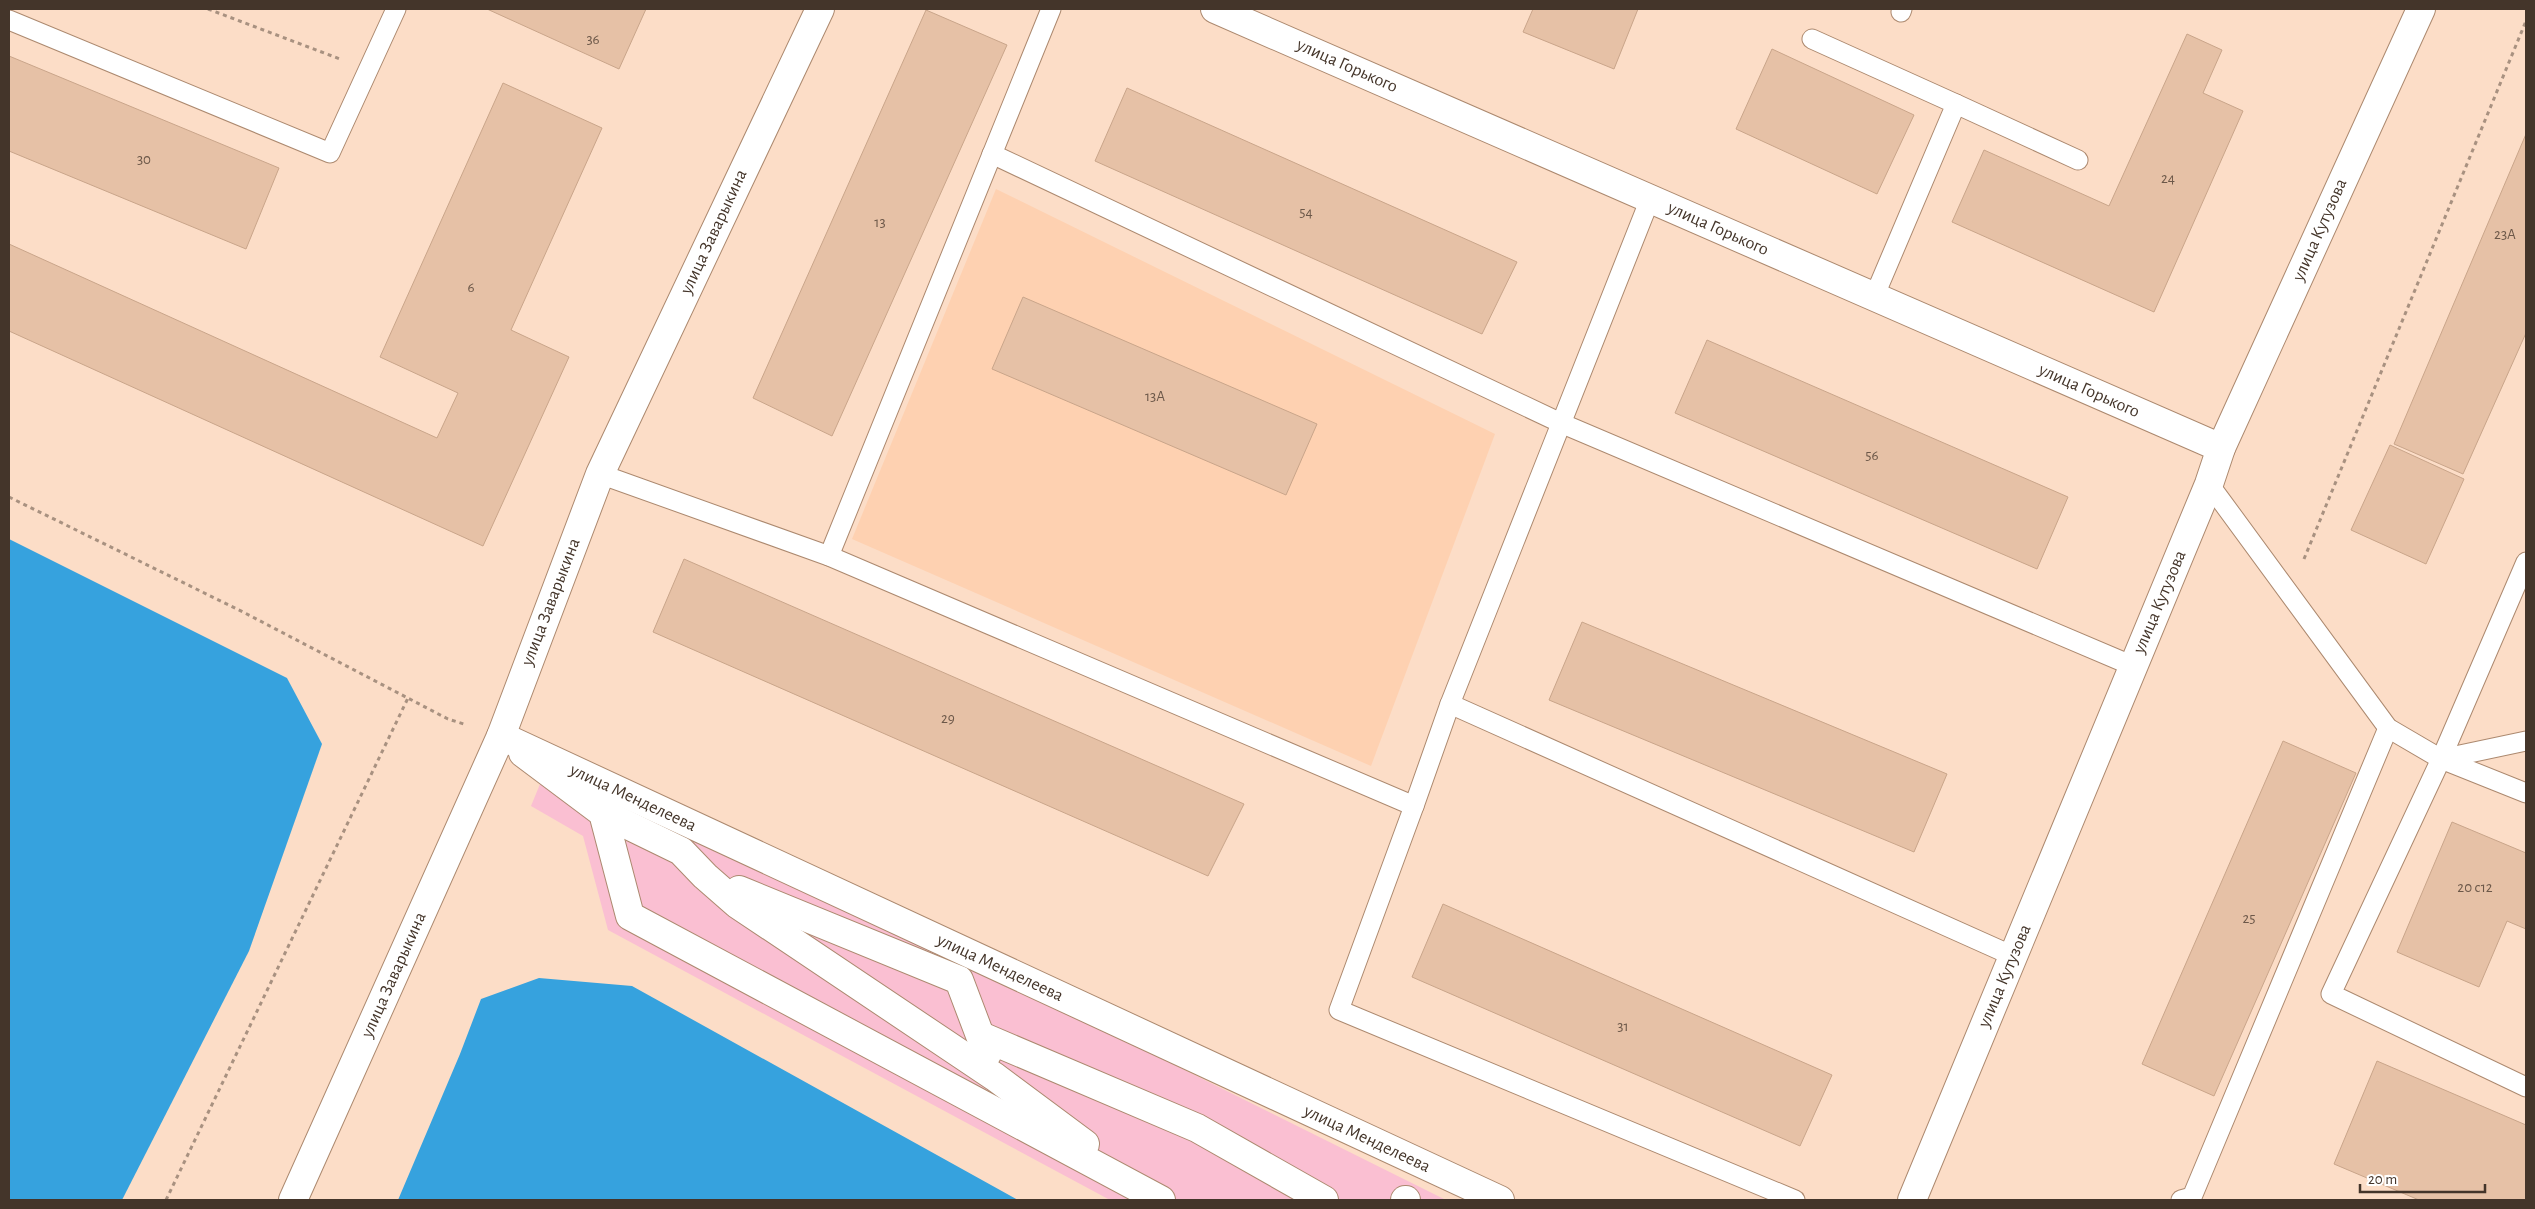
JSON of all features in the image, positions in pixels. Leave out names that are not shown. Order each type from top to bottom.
[{"type":"street","name":"улица Заварыкина","points":[[293,1200],[501,736],[600,474],[820,9]]},
{"type":"street","name":"улица Горького","points":[[1215,9],[2221,448]]},
{"type":"street","name":"улица Кутузова","points":[[1912,1200],[2209,484],[2221,448],[2421,9]]},
{"type":"street","points":[[501,736],[603,813],[681,851],[704,876],[738,904],[995,1077],[1161,1200]]},
{"type":"street","name":"улица Менделеева","points":[[501,736],[1500,1200]]},
{"type":"street","points":[[603,813],[630,916],[1161,1200]]},
{"type":"street","points":[[704,876],[959,980],[995,1077]]},
{"type":"street","points":[[981,1036],[1197,1128],[1324,1200]]},
{"type":"lane","points":[[9,20],[330,153],[396,9]]},
{"type":"lane","points":[[829,556],[1050,9]]},
{"type":"lane","points":[[1812,40],[2078,160]]},
{"type":"lane","points":[[1874,297],[1956,104]]},
{"type":"lane","points":[[992,154],[1563,424],[2134,666]]},
{"type":"lane","points":[[1650,199],[1563,424],[1450,704],[1339,1010],[1795,1200]]},
{"type":"lane","points":[[600,474],[829,556],[1414,806]]},
{"type":"lane","points":[[2209,484],[2388,728],[2442,759],[2526,793]]},
{"type":"lane","points":[[2526,562],[2442,759],[2331,994],[2526,1087]]},
{"type":"lane","points":[[1450,704],[2014,956]]},
{"type":"lane","points":[[2181,1200],[2192,1197],[2388,728]]},
{"type":"lane","points":[[2442,759],[2526,741]]},
{"type":"path","points":[[208,9],[368,70]]},
{"type":"path","points":[[2290,594],[2526,21]]},
{"type":"path","points":[[9,497],[243,612],[448,719]]},
{"type":"path","points":[[166,1200],[408,698]]},
{"type":"shaded area","points":[[996,189],[1495,434],[1371,766],[852,539]]},
{"type":"shaded area","points":[[552,755],[1446,1200],[1110,1200],[608,930],[583,836],[531,806]]},
{"type":"water","points":[[9,539],[287,678],[322,744],[249,951],[122,1200],[9,1200]]},
{"type":"water","points":[[539,978],[632,986],[1018,1200],[398,1200],[460,1054],[481,999]]},
{"type":"building","points":[[487,9],[646,9],[619,69]]},
{"type":"building","points":[[1533,9],[1638,9],[1614,69],[1523,32]]},
{"type":"building","points":[[926,10],[1007,45],[832,436],[753,398]]},
{"type":"building","points":[[2187,34],[2222,50],[2203,93],[2243,111],[2154,312],[1952,222],[1984,150],[2109,206]]},
{"type":"building","points":[[1772,49],[1914,115],[1877,194],[1736,129]]},
{"type":"building","points":[[9,56],[279,168],[246,249],[9,151]]},
{"type":"building","points":[[503,83],[602,128],[511,330],[569,357],[483,546],[9,331],[9,244],[437,438],[458,393],[380,357]]},
{"type":"building","points":[[1127,88],[1517,262],[1482,334],[1095,161]]},
{"type":"building","points":[[2526,134],[2526,333],[2463,474],[2394,444]]},
{"type":"building","points":[[1023,297],[1317,424],[1286,495],[992,369]]},
{"type":"building","points":[[1707,340],[2068,497],[2037,569],[1675,413]]},
{"type":"building","points":[[2390,445],[2464,479],[2426,564],[2351,530]]},
{"type":"building","points":[[684,559],[1244,804],[1208,876],[653,632]]},
{"type":"building","points":[[1582,622],[1947,774],[1914,852],[1549,700]]},
{"type":"building","points":[[2283,741],[2356,773],[2214,1096],[2142,1064]]},
{"type":"building","points":[[2452,822],[2526,853],[2526,929],[2507,921],[2479,987],[2397,952]]},
{"type":"building","points":[[1443,904],[1832,1075],[1800,1146],[1412,977]]},
{"type":"building","points":[[2377,1061],[2526,1125],[2526,1200],[2419,1200],[2334,1164]]}]
